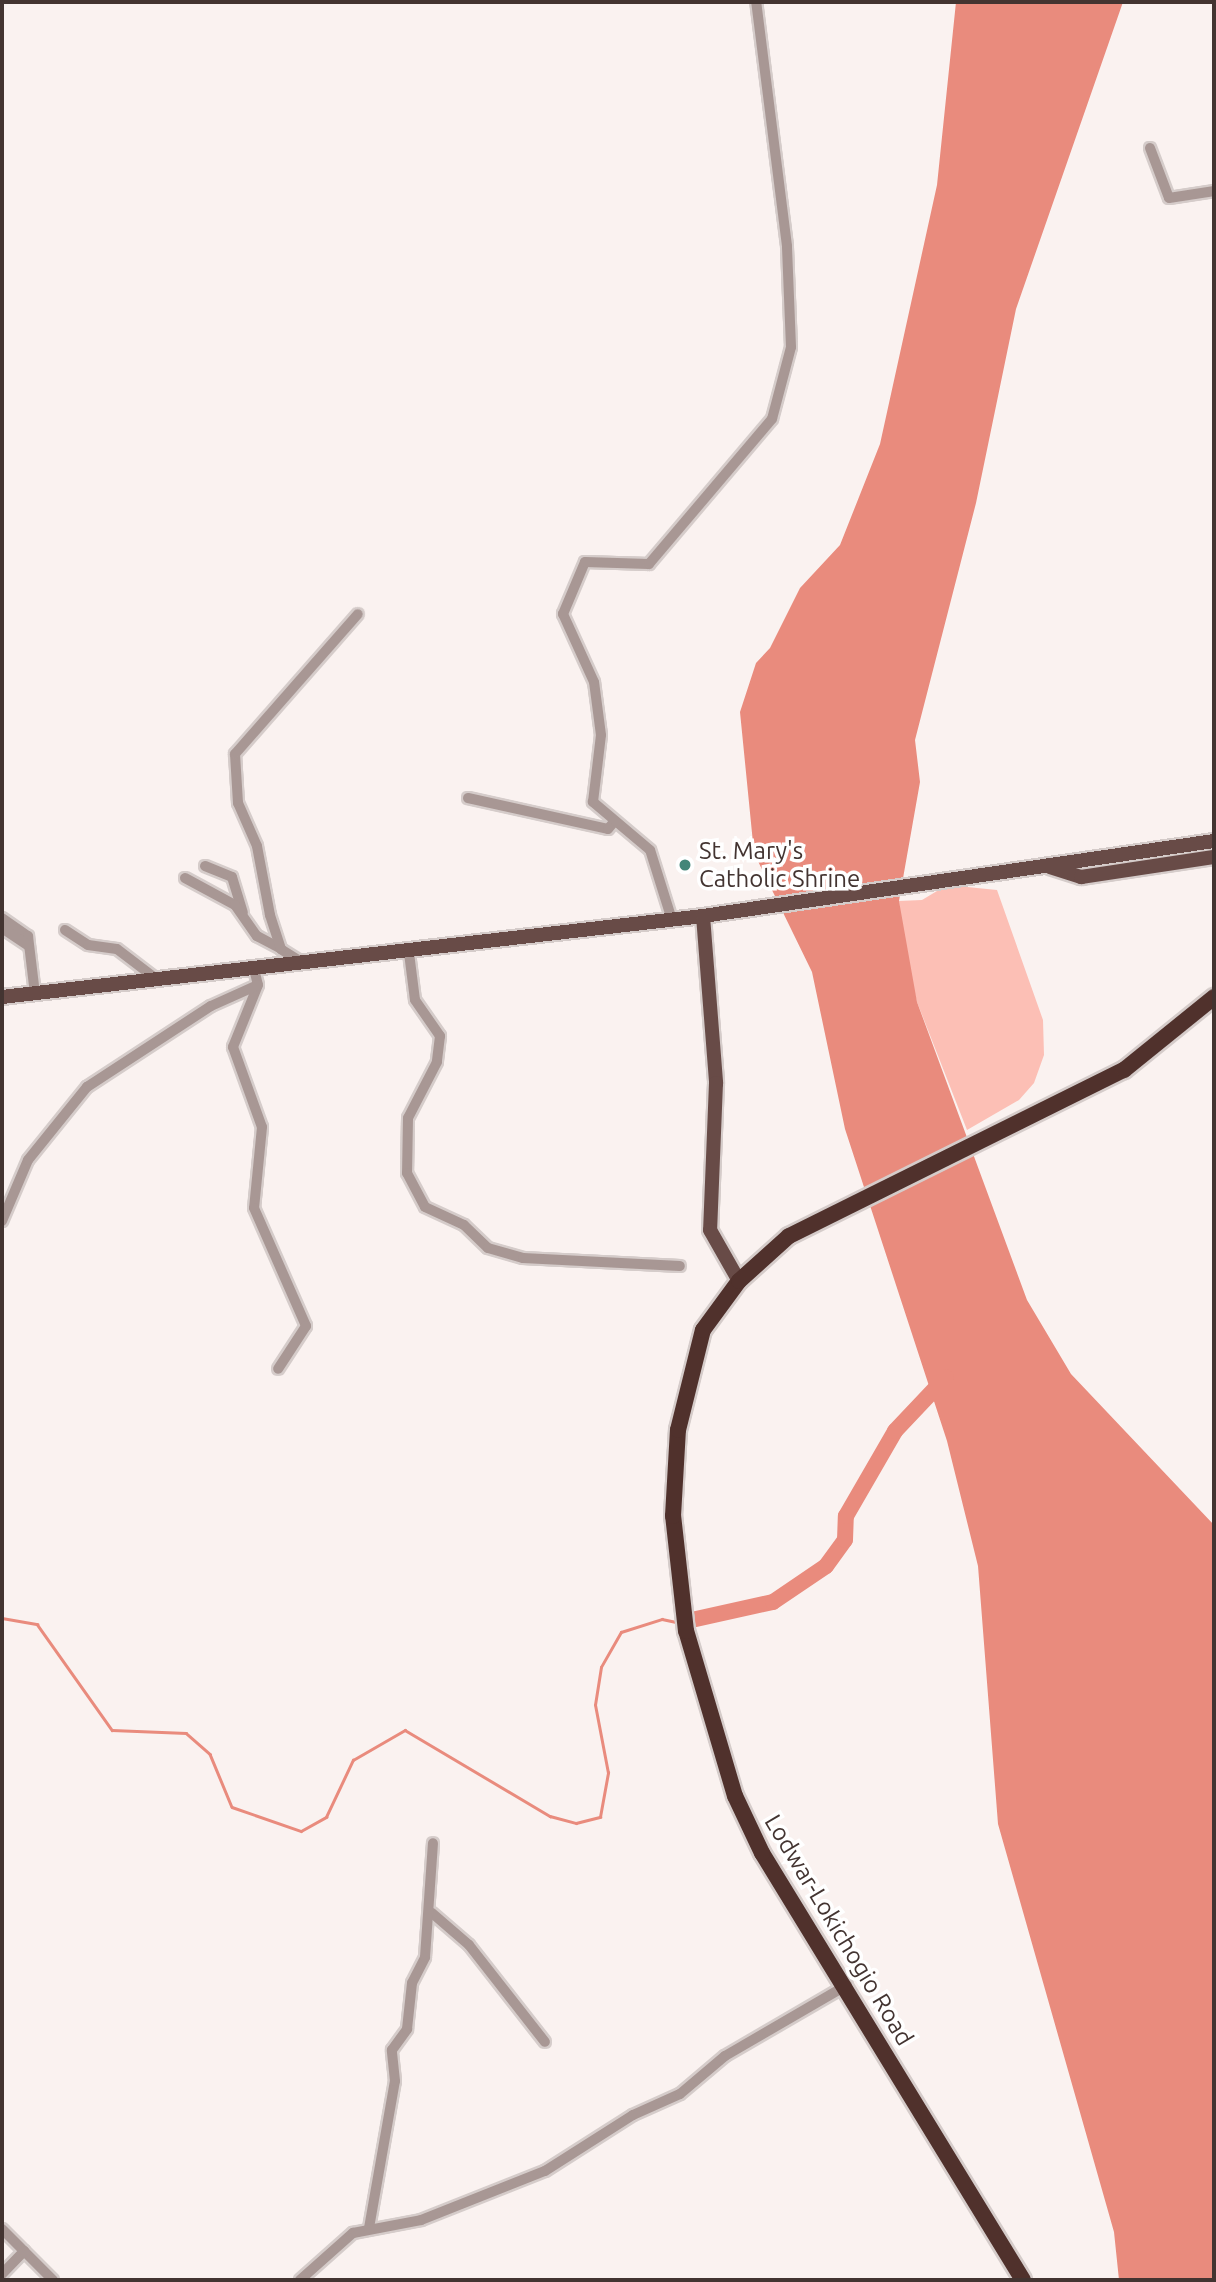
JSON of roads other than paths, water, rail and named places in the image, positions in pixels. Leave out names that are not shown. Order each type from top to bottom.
[{"type":"highway","name":"Lodwar-Lokichogio Road","points":[[1023,2280],[746,1822],[718,1749],[686,1630],[674,1544],[675,1479],[685,1389],[703,1330],[739,1281],[789,1236],[849,1202],[1011,1130],[1124,1070],[1214,997]]},
{"type":"main road","points":[[2,998],[159,981],[256,979],[309,966],[703,916],[1214,841]]},
{"type":"main road","points":[[1050,867],[1081,877],[1214,857]]},
{"type":"main road","points":[[703,916],[716,1083],[710,1230],[739,1281]]},
{"type":"street","points":[[672,920],[650,850],[613,823],[593,802],[601,735],[594,682],[563,614],[585,562],[649,564],[698,512],[772,419],[790,347],[787,246],[756,2]]},
{"type":"street","points":[[1150,148],[1165,195],[1178,200],[1214,191]]},
{"type":"street","points":[[281,949],[257,846],[238,803],[235,754],[358,614]]},
{"type":"street","points":[[468,798],[608,829],[613,823]]},
{"type":"street","points":[[205,866],[232,877],[243,914],[257,936],[309,966]]},
{"type":"street","points":[[185,878],[218,892],[243,914]]},
{"type":"street","points":[[2,918],[24,929],[35,994]]},
{"type":"street","points":[[2,928],[29,946]]},
{"type":"street","points":[[65,930],[88,946],[117,949],[159,981]]},
{"type":"street","points":[[409,953],[415,1000],[441,1047],[408,1118],[407,1173],[425,1206],[464,1225],[488,1248],[523,1258],[680,1266]]},
{"type":"street","points":[[2,1221],[28,1160],[87,1087],[256,979]]},
{"type":"street","points":[[256,979],[233,1047],[262,1128],[254,1208],[306,1326],[278,1369]]},
{"type":"street","points":[[369,2228],[395,2081],[392,2050],[407,2029],[432,1913],[433,1843]]},
{"type":"street","points":[[432,1913],[470,1945],[545,2042]]},
{"type":"street","points":[[300,2280],[347,2238],[369,2228],[421,2220],[545,2171],[847,1985]]},
{"type":"street","points":[[2,2229],[54,2280]]},
{"type":"street","points":[[2,2274],[24,2251]]},
{"type":"waterway","points":[[687,1621],[773,1602],[826,1566],[845,1540],[846,1516],[895,1431],[946,1377]]},
{"type":"waterway","points":[[2,1618],[37,1624],[112,1730],[186,1733],[210,1754],[232,1807],[301,1831],[326,1817],[353,1760],[405,1730],[550,1816],[576,1823],[600,1817],[608,1773],[595,1705],[601,1667],[621,1632],[662,1619],[676,1622]]},
{"type":"place","name":"St. Mary's Catholic Shrine","points":[[685,865]]}]
